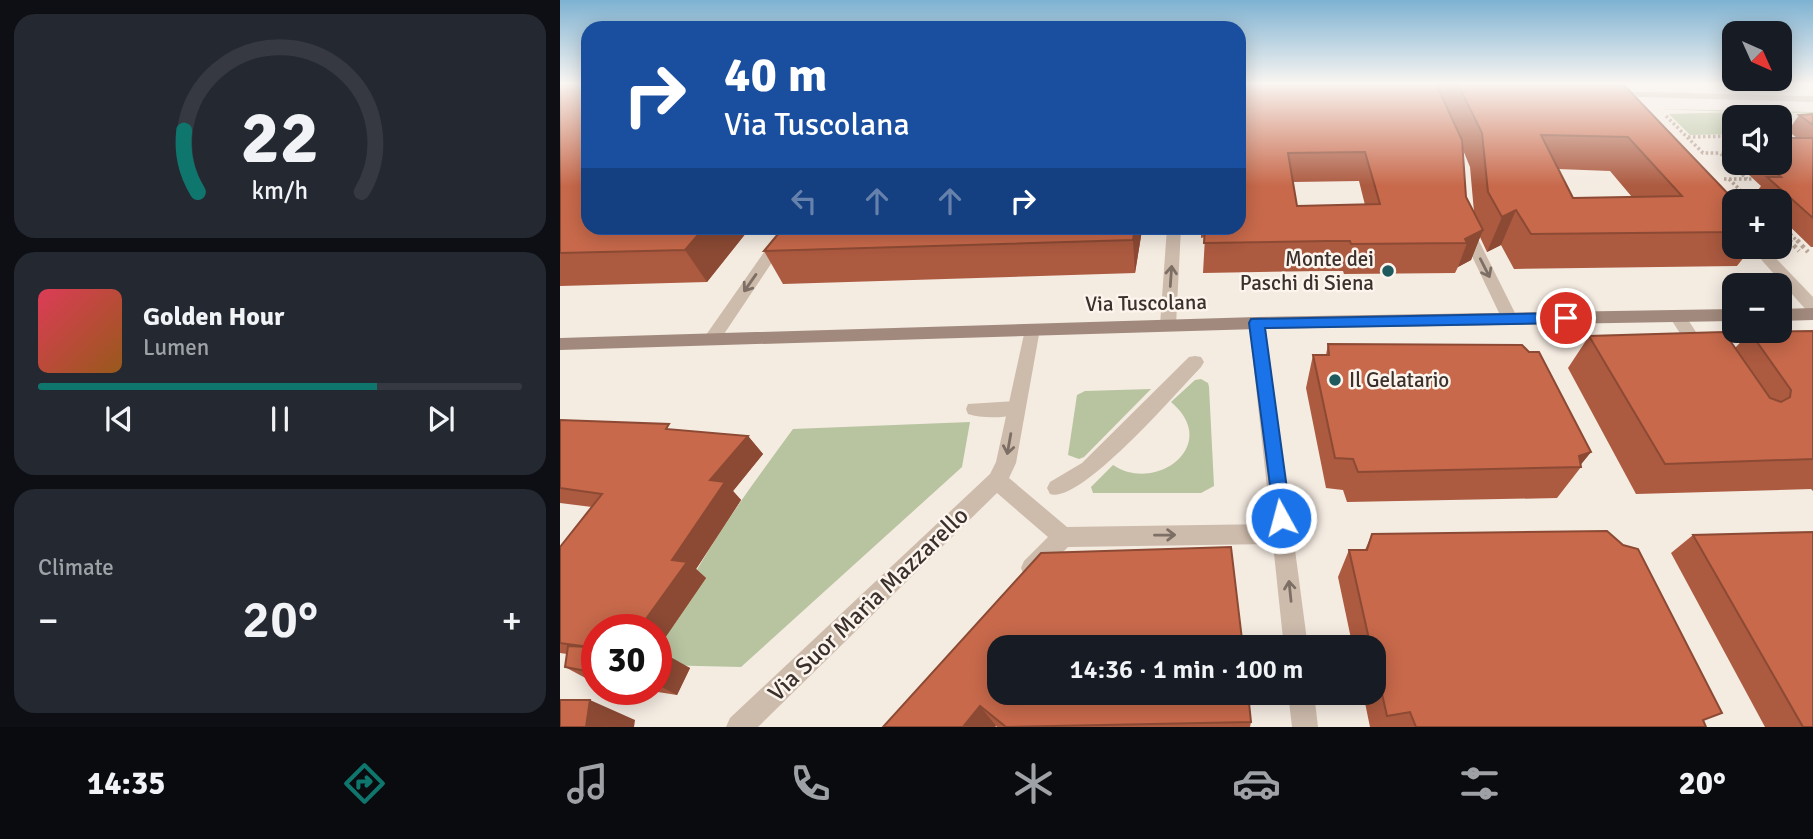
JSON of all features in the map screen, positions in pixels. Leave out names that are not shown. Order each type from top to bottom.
[{"type":"main road","points":[[1792,315],[1813,314]]},
{"type":"main road","name":"Via Tuscolana","points":[[560,344],[1168,325],[1722,315]]},
{"type":"street","points":[[1461,212],[1467,233],[1510,319]]},
{"type":"street","points":[[712,339],[783,235]]},
{"type":"street","points":[[1168,325],[1174,235]]},
{"type":"street","points":[[1768,259],[1813,307]]},
{"type":"street","points":[[1676,316],[1712,370]]},
{"type":"street","points":[[1257,323],[1295,635]]},
{"type":"street","points":[[1032,329],[1006,463],[998,480],[1063,537],[1283,534]]},
{"type":"street","points":[[1057,488],[1089,469],[1195,362]]},
{"type":"street","points":[[975,409],[1016,408]]},
{"type":"street","name":"Via Suor Maria Mazzarello","points":[[739,727],[998,480]]},
{"type":"street","points":[[1014,587],[1063,537]]},
{"type":"street","points":[[1302,705],[1305,727]]},
{"type":"path","points":[[1722,137],[1688,138],[1703,153],[1720,153],[1747,179]]},
{"type":"path","points":[[1738,189],[1727,179],[1753,178]]},
{"type":"path","points":[[1792,235],[1808,252]]},
{"type":"path","points":[[1792,243],[1800,251]]},
{"type":"green space","points":[[1673,118],[1722,118],[1722,134],[1690,135]]},
{"type":"green space","points":[[1201,379],[1208,383],[1209,387],[1214,486],[1201,493],[1093,493],[1091,487],[1113,465],[1130,472],[1147,473],[1164,469],[1177,461],[1186,448],[1190,434],[1185,418],[1171,402],[1195,380]]},
{"type":"green space","points":[[1151,389],[1084,457],[1079,459],[1068,455],[1077,395],[1085,391]]},
{"type":"green space","points":[[970,422],[962,467],[741,667],[672,665],[672,619],[686,590],[713,543],[793,429]]},
{"type":"building","points":[[560,118],[581,118],[581,235],[698,235],[685,250],[560,253]]},
{"type":"building","points":[[1246,118],[1452,118],[1462,140],[1466,197],[1483,230],[1465,239],[1467,243],[1204,243],[1205,235],[1246,235]],"holes":[[[1365,152],[1380,204],[1297,206],[1288,153]]]},
{"type":"building","points":[[1475,118],[1655,118],[1724,189],[1722,232],[1531,234],[1516,210],[1502,217],[1488,192],[1482,133]],"holes":[[[1541,135],[1628,137],[1682,196],[1573,198]]]},
{"type":"building","points":[[1803,118],[1813,118],[1813,125]]},
{"type":"building","points":[[1792,138],[1813,138],[1813,218],[1792,199],[1792,189],[1780,189],[1767,177],[1781,177],[1779,175],[1792,175]]},
{"type":"building","points":[[777,235],[1134,235],[1133,240],[764,251]]},
{"type":"building","points":[[1792,331],[1813,331],[1813,459],[1665,464],[1589,336],[1722,332],[1722,343],[1732,343],[1770,398],[1781,402],[1790,397],[1791,390],[1758,343],[1792,343]]},
{"type":"building","points":[[1328,344],[1522,345],[1529,352],[1539,352],[1591,452],[1579,456],[1581,467],[1358,472],[1353,459],[1335,458],[1313,355],[1329,355]]},
{"type":"building","points":[[560,420],[669,424],[666,429],[748,436],[710,480],[725,482],[672,560],[687,562],[650,614],[581,614],[581,646],[560,643],[560,547],[602,494],[560,488]]},
{"type":"building","points":[[1607,531],[1623,545],[1638,549],[1722,713],[1703,720],[1706,727],[1416,727],[1410,712],[1387,716],[1385,705],[1386,635],[1368,635],[1349,550],[1367,550],[1372,534]]},
{"type":"building","points":[[1813,532],[1813,727],[1803,727],[1693,535]]},
{"type":"building","points":[[1231,547],[1241,635],[987,635],[987,705],[1249,705],[1251,722],[1006,727],[980,706],[963,727],[883,727],[1041,553]]},
{"type":"building","points":[[568,646],[581,647],[581,670],[565,667]]},
{"type":"building","points":[[560,700],[581,700],[581,705],[589,705],[586,727],[560,727]]},
{"type":"place","name":"Monte dei Paschi di Siena","points":[[1388,271]]},
{"type":"place","name":"Il Gelatario","points":[[1335,380]]},
{"type":"route","points":[[1281,518],[1257,323],[1566,318]]}]
